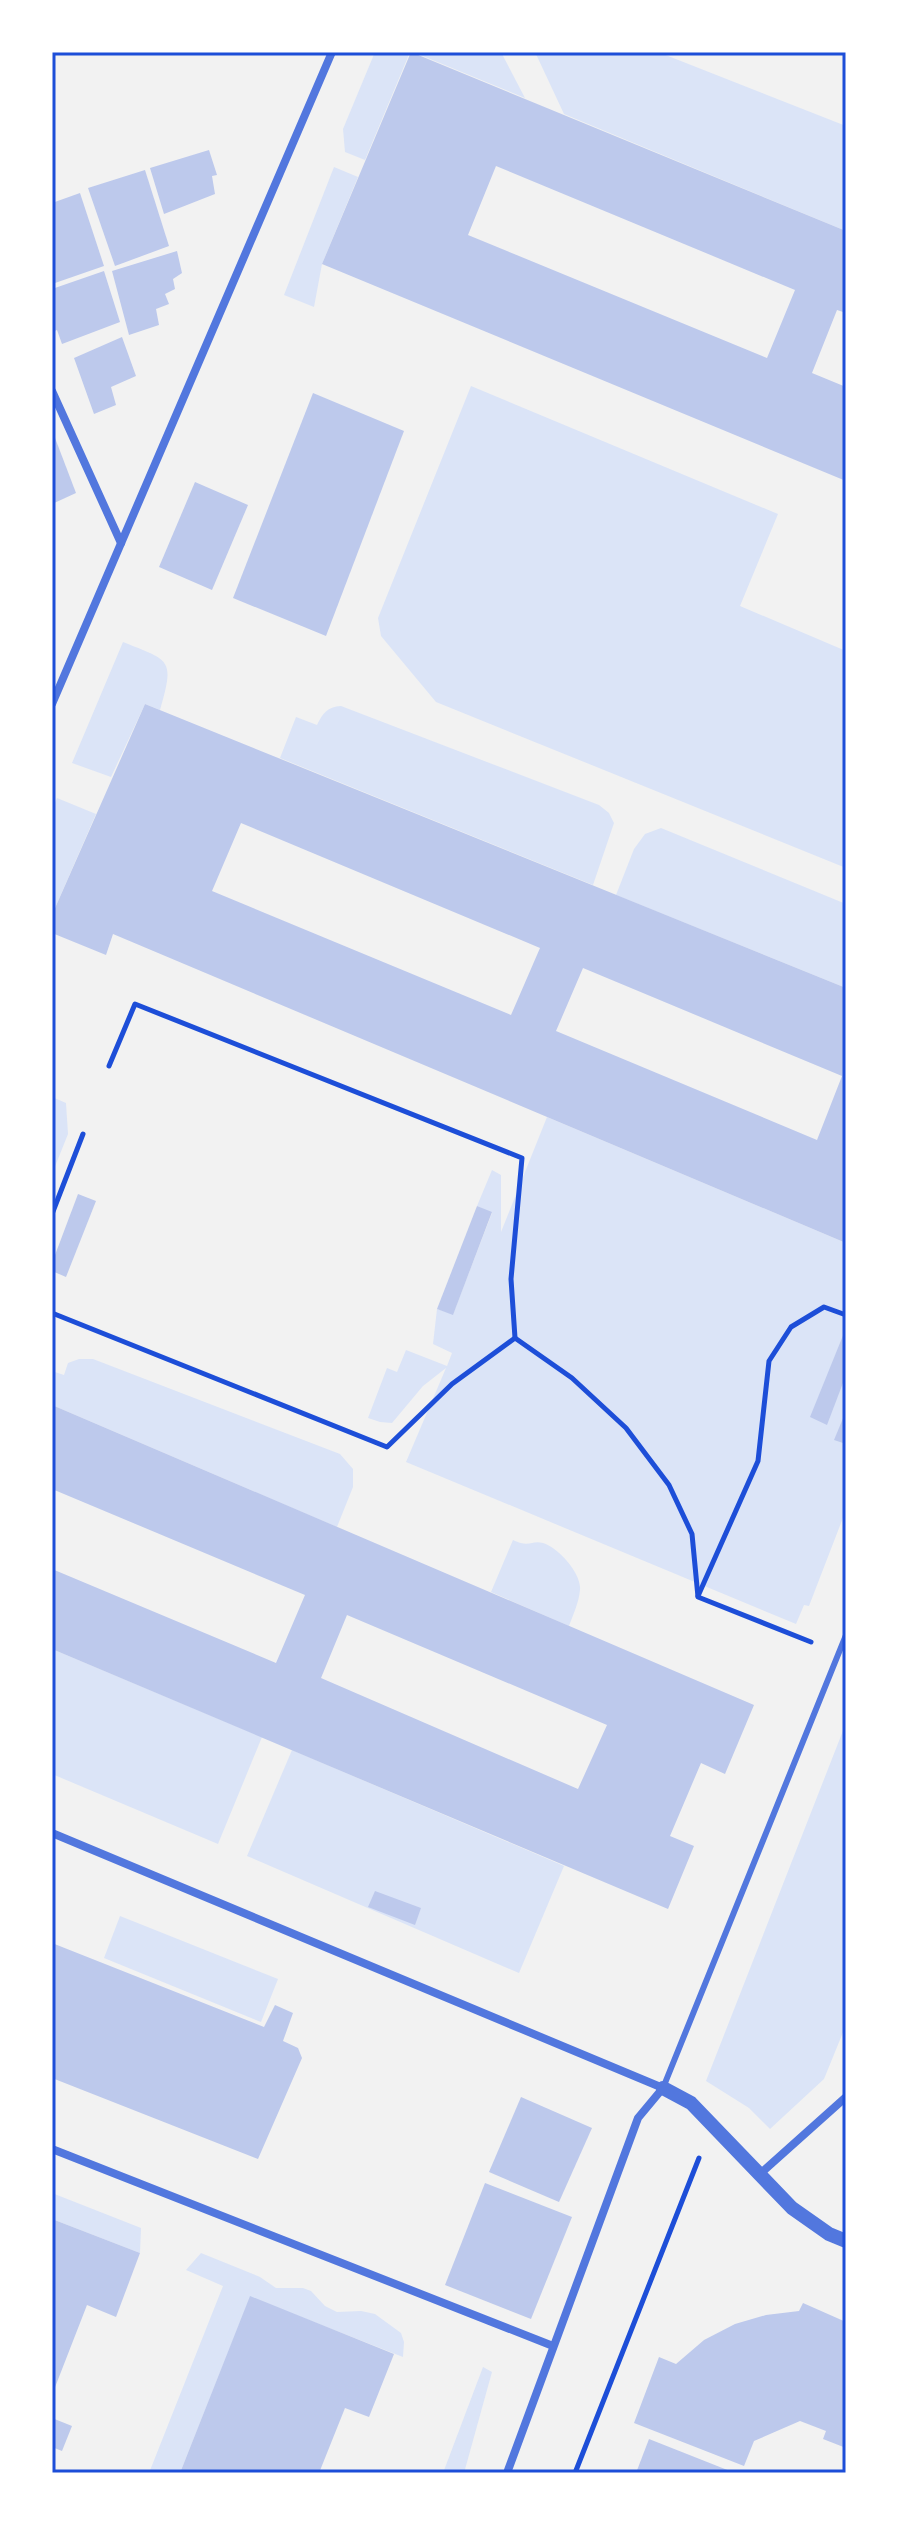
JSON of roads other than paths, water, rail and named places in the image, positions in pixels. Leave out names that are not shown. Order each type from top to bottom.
[{"type":"street","points":[[52,704],[332,52]]},
{"type":"street","points":[[52,391],[121,543]]},
{"type":"street","points":[[52,1833],[663,2088],[691,2103],[792,2208],[829,2234],[846,2241]]},
{"type":"street","points":[[507,2473],[638,2118],[663,2088]]},
{"type":"street","points":[[761,2173],[846,2097]]},
{"type":"street","points":[[52,2149],[553,2346]]},
{"type":"lane","points":[[663,2088],[846,1635]]}]
